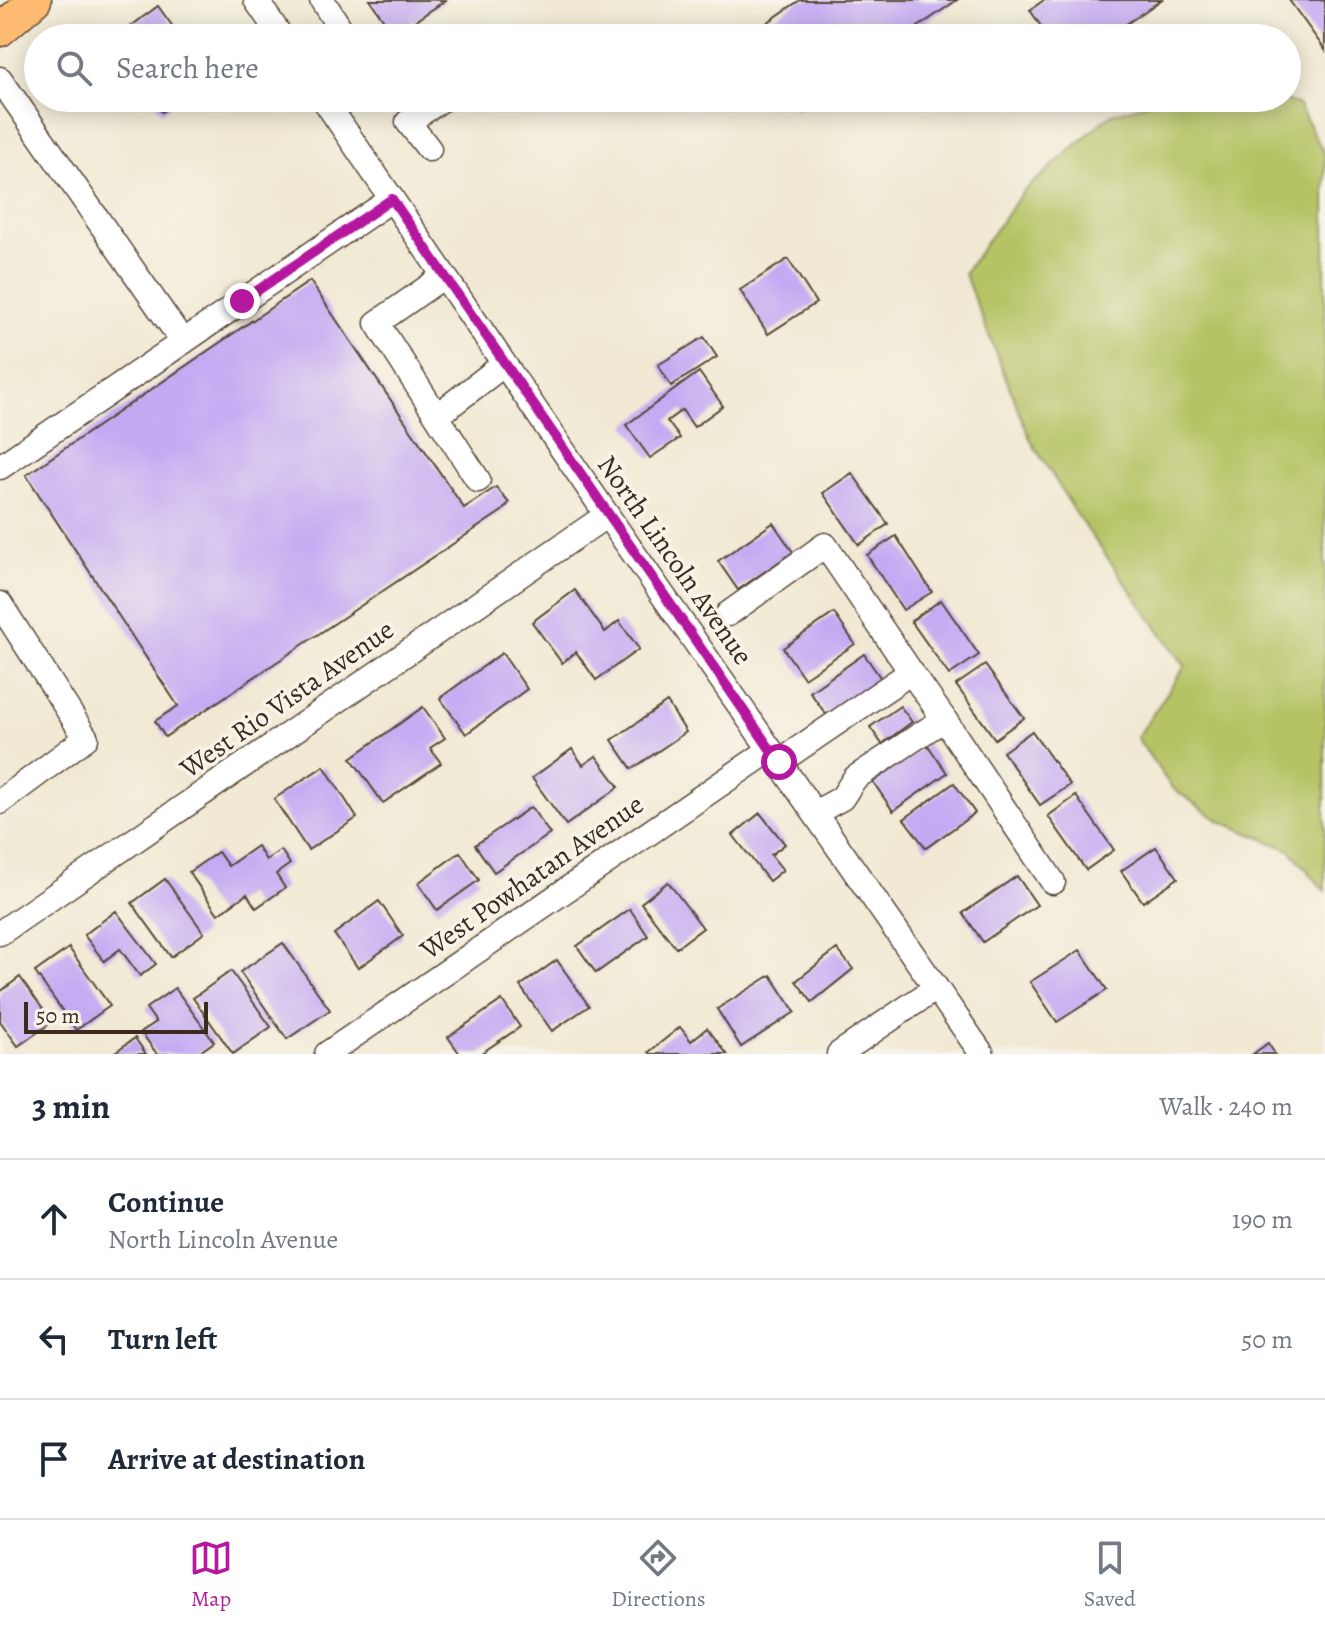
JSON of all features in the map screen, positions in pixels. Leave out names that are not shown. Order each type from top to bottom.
[{"type":"main road","points":[[0,30],[35,0]]},
{"type":"street","points":[[322,0],[337,24]]},
{"type":"street","points":[[267,4],[276,24]]},
{"type":"street","points":[[0,79],[183,342]]},
{"type":"street","name":"North Lincoln Avenue","points":[[333,112],[607,515],[982,1054]]},
{"type":"street","points":[[423,112],[408,122],[429,149]]},
{"type":"street","points":[[0,467],[392,199]]},
{"type":"street","points":[[444,276],[377,323],[478,480]]},
{"type":"street","points":[[438,415],[504,364]]},
{"type":"street","name":"West Rio Vista Avenue","points":[[0,933],[607,515]]},
{"type":"street","points":[[728,614],[825,545],[1053,882]]},
{"type":"street","points":[[0,604],[86,738],[0,802]]},
{"type":"street","name":"West Powhatan Avenue","points":[[327,1054],[774,756],[911,672]]},
{"type":"street","points":[[815,813],[842,798],[855,778],[944,719]]},
{"type":"street","points":[[839,1054],[936,988]]},
{"type":"green space","points":[[1301,110],[1325,155],[1325,891],[1290,850],[1220,821],[1172,788],[1137,738],[1185,666],[1079,518],[1031,441],[964,273],[1022,193],[1112,114]]},
{"type":"building","points":[[370,0],[446,0],[410,24],[386,24]]},
{"type":"building","points":[[800,0],[957,0],[922,24],[765,24]]},
{"type":"building","points":[[1044,0],[1161,0],[1126,24],[1040,24],[1030,10]]},
{"type":"building","points":[[1289,0],[1325,0],[1325,50]]},
{"type":"building","points":[[158,6],[171,24],[134,24]]},
{"type":"building","points":[[788,259],[816,303],[768,334],[740,290]]},
{"type":"building","points":[[310,281],[464,508],[496,487],[509,503],[502,511],[165,737],[155,721],[178,706],[26,475]]},
{"type":"building","points":[[704,337],[717,357],[671,386],[658,365]]},
{"type":"building","points":[[699,372],[723,406],[694,427],[682,410],[667,421],[680,438],[650,458],[626,425]]},
{"type":"building","points":[[852,473],[888,524],[859,545],[823,493]]},
{"type":"building","points":[[773,523],[793,552],[738,590],[718,561]]},
{"type":"building","points":[[896,536],[932,592],[903,610],[867,555]]},
{"type":"building","points":[[575,590],[605,632],[619,621],[639,649],[596,680],[576,652],[562,663],[532,622]]},
{"type":"building","points":[[941,600],[979,655],[949,675],[911,621]]},
{"type":"building","points":[[834,613],[855,644],[804,678],[783,648]]},
{"type":"building","points":[[502,653],[527,689],[466,734],[440,698]]},
{"type":"building","points":[[864,654],[884,683],[830,720],[810,692]]},
{"type":"building","points":[[985,665],[1024,718],[995,739],[956,685]]},
{"type":"building","points":[[667,702],[686,732],[632,769],[612,740]]},
{"type":"building","points":[[900,706],[912,722],[882,744],[870,727]]},
{"type":"building","points":[[423,707],[445,738],[430,748],[441,763],[383,803],[351,758]]},
{"type":"building","points":[[1032,731],[1070,785],[1040,805],[1003,752]]},
{"type":"building","points":[[927,744],[947,773],[893,811],[873,782]]},
{"type":"building","points":[[572,749],[583,765],[596,756],[619,787],[566,825],[532,778]]},
{"type":"building","points":[[324,766],[357,818],[308,850],[274,799]]},
{"type":"building","points":[[954,783],[975,813],[926,848],[904,819]]},
{"type":"building","points":[[1076,796],[1114,850],[1086,870],[1048,816]]},
{"type":"building","points":[[531,807],[550,834],[494,872],[475,845]]},
{"type":"building","points":[[760,813],[785,844],[771,855],[783,870],[769,881],[733,835]]},
{"type":"building","points":[[257,846],[266,860],[281,850],[290,864],[276,874],[285,888],[256,908],[247,894],[218,914],[189,872],[218,852],[228,866]]},
{"type":"building","points":[[1156,847],[1178,878],[1143,902],[1121,871]]},
{"type":"building","points":[[460,852],[479,880],[437,910],[418,883]]},
{"type":"building","points":[[1017,876],[1037,905],[983,942],[963,913]]},
{"type":"building","points":[[165,879],[204,933],[171,957],[132,903]]},
{"type":"building","points":[[668,882],[703,928],[676,948],[641,903]]},
{"type":"building","points":[[379,901],[403,936],[358,968],[334,934]]},
{"type":"building","points":[[630,909],[648,936],[596,973],[577,946]]},
{"type":"building","points":[[116,911],[156,964],[140,976],[120,949],[104,961],[84,935]]},
{"type":"building","points":[[283,943],[330,1010],[287,1039],[240,972]]},
{"type":"building","points":[[69,948],[110,1006],[76,1030],[35,972]]},
{"type":"building","points":[[837,949],[853,969],[812,1002],[796,981]]},
{"type":"building","points":[[1080,950],[1107,990],[1057,1022],[1030,982]]},
{"type":"building","points":[[557,960],[589,1006],[552,1031],[520,986]]},
{"type":"building","points":[[231,971],[271,1027],[233,1054],[193,998]]},
{"type":"building","points":[[771,975],[795,1012],[741,1047],[717,1009]]},
{"type":"building","points":[[20,977],[52,1022],[18,1046],[0,1021],[0,992]]},
{"type":"building","points":[[175,988],[214,1042],[197,1054],[157,1054],[141,1032],[156,1022],[146,1008]]},
{"type":"building","points":[[502,1000],[520,1027],[480,1054],[460,1054],[448,1037]]},
{"type":"building","points":[[680,1027],[691,1041],[707,1028],[727,1054],[649,1052]]},
{"type":"building","points":[[135,1038],[146,1054],[112,1054]]},
{"type":"building","points":[[1268,1043],[1275,1054],[1253,1054]]},
{"type":"route","points":[[242,301],[392,199],[779,762]]}]
